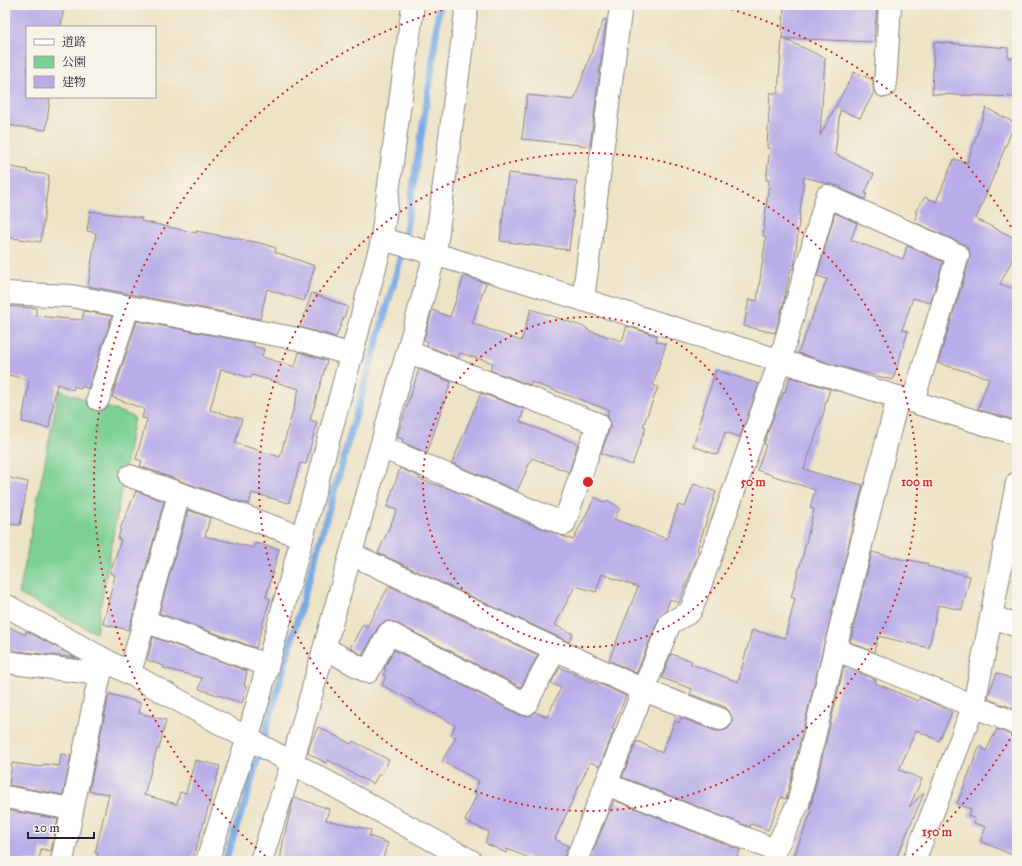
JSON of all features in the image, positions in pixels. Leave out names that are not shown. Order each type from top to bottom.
[{"type":"street","points":[[206,861],[248,738],[382,239],[413,5]]},
{"type":"street","points":[[261,861],[292,763],[325,648],[435,254],[467,5]]},
{"type":"street","points":[[583,300],[621,5]]},
{"type":"street","points":[[885,86],[890,5]]},
{"type":"street","points":[[576,861],[606,784],[670,622],[690,612],[780,361],[827,196],[958,255],[905,399],[835,649],[798,804],[775,850],[606,784]]},
{"type":"street","points":[[382,239],[435,254],[1017,434]]},
{"type":"street","points":[[5,293],[71,296],[298,339],[352,355]]},
{"type":"street","points":[[98,399],[128,307]]},
{"type":"street","points":[[381,447],[564,524],[598,424],[408,352]]},
{"type":"street","points":[[130,476],[302,537]]},
{"type":"street","points":[[914,861],[974,705],[991,616],[1009,564],[1017,483]]},
{"type":"street","points":[[130,673],[179,494]]},
{"type":"street","points":[[351,554],[643,690],[720,719]]},
{"type":"street","points":[[5,605],[102,666]]},
{"type":"street","points":[[991,616],[1017,626]]},
{"type":"street","points":[[144,620],[267,665]]},
{"type":"street","points":[[325,648],[368,672],[388,633],[526,704],[555,649]]},
{"type":"street","points":[[835,649],[1017,724]]},
{"type":"street","points":[[5,662],[102,666],[130,673],[471,861]]},
{"type":"street","points":[[62,861],[102,666]]},
{"type":"street","points":[[5,797],[72,809]]},
{"type":"green space","points":[[59,390],[134,417],[96,633],[19,594]]},
{"type":"building","points":[[5,5],[64,5],[61,26],[26,26],[26,98],[50,98],[46,130],[5,125]]},
{"type":"building","points":[[784,5],[877,5],[874,42],[782,38]]},
{"type":"building","points":[[604,19],[606,20],[590,146],[522,139],[527,95],[574,100]]},
{"type":"building","points":[[782,38],[825,58],[820,136],[854,72],[873,80],[874,92],[860,118],[840,110],[835,154],[874,174],[865,193],[867,194],[865,199],[841,189],[842,187],[804,177],[794,267],[791,269],[775,333],[744,326],[749,299],[757,301],[766,237],[763,236],[769,180],[766,180],[770,148],[767,148],[770,93],[778,93]]},
{"type":"building","points":[[934,42],[1008,48],[1008,58],[1017,58],[1017,97],[932,94]]},
{"type":"building","points":[[986,108],[1015,123],[976,219],[1017,239],[1017,250],[1000,284],[1017,290],[1017,421],[978,409],[989,378],[938,363],[970,259],[970,253],[968,248],[963,244],[914,222],[917,213],[915,212],[925,197],[936,202],[954,159],[967,163]]},
{"type":"building","points":[[5,166],[28,170],[27,172],[49,175],[41,242],[5,237]]},
{"type":"building","points":[[508,173],[577,181],[569,250],[500,241]]},
{"type":"building","points":[[90,211],[142,218],[141,221],[196,233],[196,231],[260,243],[276,248],[275,252],[315,266],[304,301],[267,289],[260,319],[88,286],[96,233],[87,231]]},
{"type":"building","points":[[835,213],[857,223],[851,240],[903,259],[907,246],[943,262],[930,303],[913,298],[902,330],[908,331],[893,380],[838,366],[798,353],[827,279],[817,276]]},
{"type":"building","points":[[464,276],[486,283],[472,323],[521,341],[531,309],[587,328],[587,330],[622,341],[627,326],[657,336],[656,341],[666,344],[653,385],[658,387],[643,426],[646,427],[632,465],[601,453],[610,428],[610,421],[607,415],[609,410],[531,382],[530,385],[490,370],[493,363],[460,353],[458,358],[427,346],[428,342],[424,340],[432,310],[450,317]]},
{"type":"building","points":[[312,293],[348,307],[336,337],[300,327]]},
{"type":"building","points":[[5,306],[36,308],[36,316],[82,320],[84,311],[112,316],[88,389],[82,386],[81,389],[74,386],[73,390],[57,384],[49,428],[22,422],[29,380],[5,374]]},
{"type":"building","points":[[137,321],[254,343],[253,346],[264,349],[262,357],[295,367],[299,352],[327,361],[310,420],[317,422],[306,464],[300,463],[289,503],[252,493],[249,504],[140,466],[142,461],[136,459],[147,419],[142,418],[144,409],[112,397]],"holes":[[[221,369],[251,378],[252,375],[299,389],[280,457],[235,443],[242,419],[210,410]]]},
{"type":"building","points":[[419,369],[451,382],[427,453],[402,442],[403,439],[397,437]]},
{"type":"building","points":[[716,370],[759,384],[740,437],[725,432],[717,455],[693,446]]},
{"type":"building","points":[[790,377],[830,389],[824,408],[825,409],[804,469],[863,485],[786,799],[781,797],[768,830],[751,824],[750,827],[622,777],[637,741],[662,753],[675,721],[679,723],[681,718],[716,731],[728,729],[732,724],[732,717],[725,707],[690,694],[692,689],[662,678],[671,654],[692,661],[691,664],[738,682],[752,630],[785,638],[795,599],[791,597],[814,509],[810,508],[815,490],[757,470],[775,412],[784,391],[785,392]]},
{"type":"building","points":[[481,393],[524,409],[520,422],[578,444],[569,472],[532,458],[517,491],[452,463]]},
{"type":"building","points":[[400,468],[420,477],[419,479],[442,487],[443,486],[525,522],[573,540],[595,497],[605,503],[607,500],[620,508],[614,519],[667,539],[678,505],[685,507],[694,484],[716,492],[697,550],[699,551],[679,603],[670,599],[666,611],[659,618],[636,673],[609,660],[638,587],[602,574],[596,592],[575,586],[555,625],[573,634],[569,642],[378,553],[397,510],[387,507]]},
{"type":"building","points":[[5,477],[28,482],[20,525],[5,524]]},
{"type":"building","points":[[136,491],[164,501],[129,630],[103,624],[115,575],[110,573],[121,540],[118,539],[121,527]]},
{"type":"building","points":[[188,510],[210,518],[205,536],[254,548],[255,543],[279,549],[266,597],[270,599],[256,648],[159,613]]},
{"type":"building","points":[[872,552],[928,564],[927,566],[970,576],[962,610],[938,605],[929,648],[878,636],[874,652],[850,642]]},
{"type":"building","points":[[389,586],[538,655],[521,687],[394,622],[388,621],[382,623],[378,627],[363,655],[350,648],[363,624],[367,627]]},
{"type":"building","points":[[5,625],[25,635],[27,631],[76,658],[16,651],[5,644]]},
{"type":"building","points":[[153,637],[247,671],[244,686],[246,686],[242,703],[199,689],[202,678],[163,668],[164,666],[147,660]]},
{"type":"building","points":[[394,650],[520,715],[532,715],[535,712],[547,717],[561,688],[551,683],[560,667],[626,696],[612,729],[614,730],[600,766],[590,762],[555,839],[568,846],[564,856],[564,861],[537,861],[507,849],[506,853],[485,842],[489,832],[465,821],[477,794],[474,792],[479,781],[442,761],[456,737],[451,735],[455,725],[382,685],[386,676],[383,675],[386,670],[384,669]]},
{"type":"building","points":[[844,666],[876,680],[875,683],[918,701],[920,697],[952,712],[939,741],[916,730],[899,770],[922,779],[909,807],[924,793],[895,861],[792,861],[812,810],[810,809]]},
{"type":"building","points":[[997,673],[1017,681],[1017,710],[988,699]]},
{"type":"building","points":[[110,694],[141,703],[139,713],[166,720],[159,749],[157,749],[144,795],[177,804],[180,792],[186,793],[195,760],[220,766],[192,861],[96,861],[98,853],[95,853],[109,794],[89,791]]},
{"type":"building","points":[[318,727],[351,744],[353,741],[389,760],[381,775],[379,774],[373,784],[328,760],[326,763],[308,753]]},
{"type":"building","points":[[997,729],[1012,736],[1017,736],[1017,857],[980,841],[986,827],[974,823],[975,819],[968,816],[971,809],[957,804],[980,745],[986,751]]},
{"type":"building","points":[[61,754],[71,756],[63,795],[9,785],[12,763],[42,767],[43,764],[59,766]]},
{"type":"building","points":[[294,797],[329,809],[326,820],[371,830],[369,836],[388,843],[382,861],[280,861],[284,837]]},
{"type":"building","points":[[614,800],[740,850],[735,861],[589,861]]},
{"type":"building","points":[[6,810],[58,819],[51,851],[41,849],[39,861],[5,861]]},
{"type":"waterway","points":[[225,861],[246,799],[402,254],[432,69],[439,5]]}]
